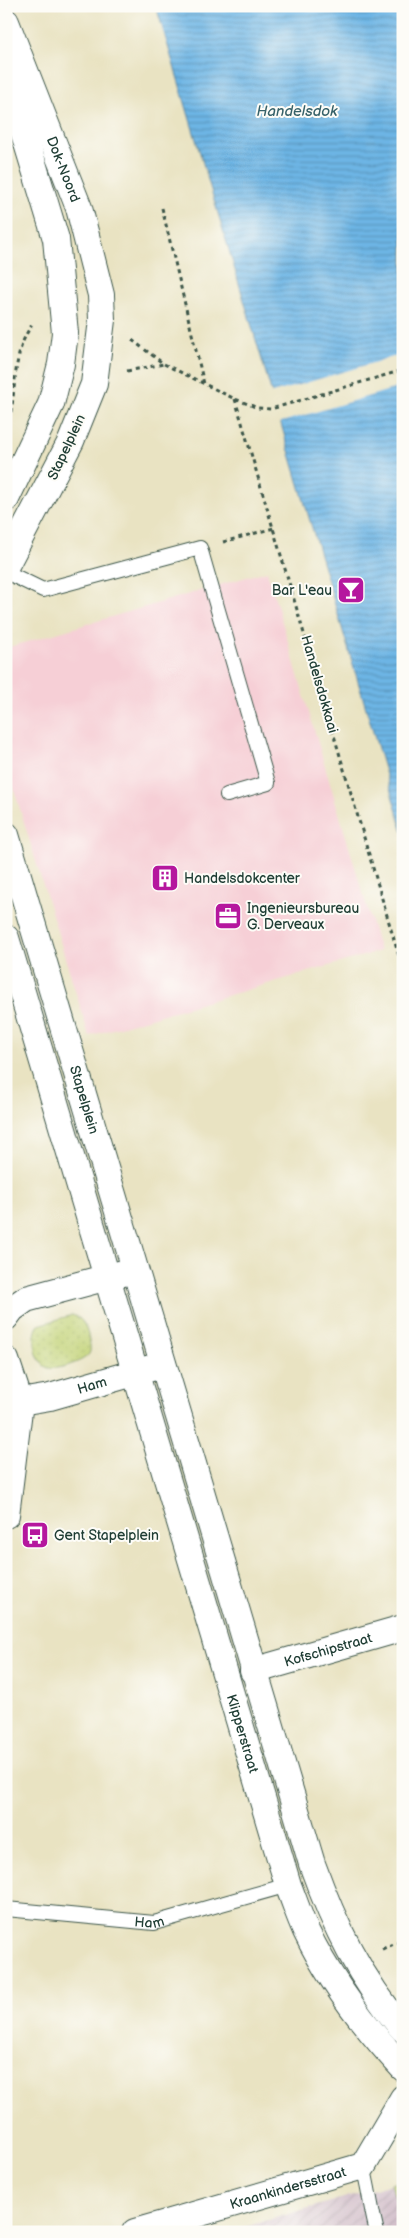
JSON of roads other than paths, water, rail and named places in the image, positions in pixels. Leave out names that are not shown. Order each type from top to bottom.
[{"type":"street","name":"Dok-Noord","points":[[6,22],[79,208],[101,295],[102,320]]},
{"type":"street","name":"Dok-Noord","points":[[6,74],[56,239],[65,333],[62,364],[51,404],[6,499]]},
{"type":"street","name":"Stapelplein","points":[[6,565],[71,441],[94,384],[102,320]]},
{"type":"street","name":"Stapelplein","points":[[6,835],[164,1365]]},
{"type":"street","points":[[6,938],[15,1002],[71,1157],[135,1373]]},
{"type":"street","points":[[71,1157],[100,1149]]},
{"type":"street","points":[[8,1311],[26,1300],[136,1270]]},
{"type":"street","points":[[6,1360],[20,1402],[6,1515]]},
{"type":"street","name":"Ham","points":[[20,1402],[50,1397],[164,1365]]},
{"type":"street","name":"Klipperstraat","points":[[164,1365],[253,1671],[312,1864],[330,1914],[356,1963],[385,2009],[403,2030]]},
{"type":"street","name":"Klipperstraat","points":[[135,1373],[288,1885],[306,1931],[326,1968],[355,2011],[403,2068]]},
{"type":"street","name":"Kofschipstraat","points":[[253,1671],[403,1628]]},
{"type":"street","name":"Kraankindersstraat","points":[[135,2232],[189,2224],[363,2166],[403,2098]]},
{"type":"lane","points":[[6,572],[43,590],[200,548],[268,783],[226,795]]},
{"type":"lane","name":"Ham","points":[[6,1909],[154,1923],[288,1885]]},
{"type":"lane","points":[[363,2166],[370,2190],[371,2211],[377,2232]]},
{"type":"water","name":"Handelsdok","points":[[156,6],[403,6],[403,832]]},
{"type":"place","name":"Bar L'eau","points":[[351,590]]},
{"type":"place","name":"Handelsdokcenter","points":[[165,878]]},
{"type":"place","name":"Ingenieursbureau G. Derveaux","points":[[228,916]]},
{"type":"place","name":"Gent Stapelplein","points":[[35,1535]]}]
